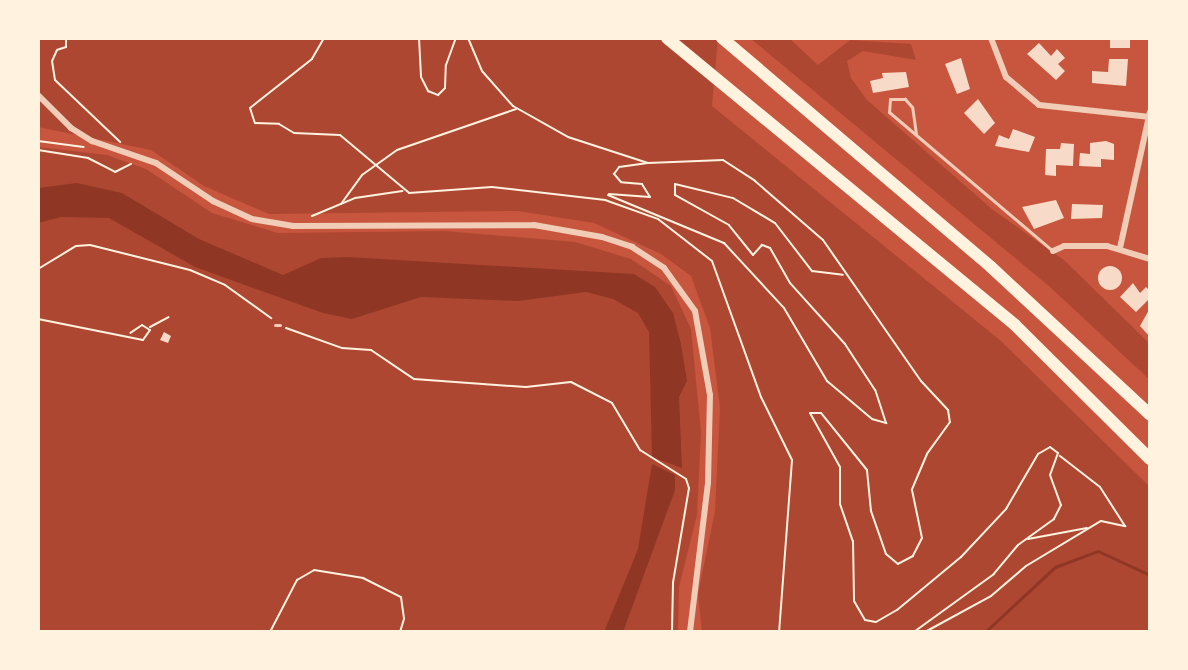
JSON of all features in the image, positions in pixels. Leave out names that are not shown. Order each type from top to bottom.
[{"type":"highway","points":[[667,38],[1015,325],[1150,459]]},
{"type":"highway","points":[[722,38],[991,267],[1150,415]]},
{"type":"street","points":[[991,38],[1006,77],[1039,105],[1150,115],[1120,248]]},
{"type":"street","points":[[38,95],[71,128],[135,155],[233,211],[268,223],[534,225],[602,237],[632,247],[664,268],[695,311],[710,395],[708,483],[690,632]]},
{"type":"street","points":[[1053,251],[1064,246],[1120,248],[1150,259]]},
{"type":"lane","points":[[916,134],[912,107],[905,99],[890,99],[889,112],[1053,251]]},
{"type":"path","points":[[38,150],[88,158],[115,172],[135,155],[57,84],[52,61],[57,50],[66,47],[66,38]]},
{"type":"path","points":[[324,38],[312,59],[256,102],[249,114],[258,125],[279,124],[294,133],[340,135],[403,191]]},
{"type":"path","points":[[419,38],[421,77],[428,91],[438,95],[445,88],[446,65],[456,38]]},
{"type":"path","points":[[468,38],[482,71],[516,109],[572,139],[609,146],[648,163]]},
{"type":"path","points":[[341,204],[362,175],[397,150],[516,109]]},
{"type":"path","points":[[38,141],[88,147]]},
{"type":"path","points":[[844,275],[812,271],[775,223],[733,198],[675,184],[675,195],[735,230],[753,255],[762,245],[770,248],[787,280],[845,344],[875,390],[886,423],[872,419],[827,381],[784,308],[724,243],[608,195],[650,197],[642,184],[621,182],[614,174],[619,167],[648,163],[730,162],[820,237],[844,275],[951,416],[912,490],[921,542],[910,559],[898,564],[886,554],[871,511],[867,470],[821,413],[810,413],[840,467],[840,504],[853,541],[854,601],[865,620],[876,622],[897,610],[974,545],[1012,502],[1041,451],[1050,447],[1089,476],[1125,523],[1119,529],[1105,519],[1026,566],[991,596],[925,632]]},
{"type":"path","points":[[312,216],[341,204],[403,191],[492,187],[595,198],[658,219],[709,257],[761,397],[792,460],[779,632]]},
{"type":"path","points":[[38,269],[76,246],[90,245],[190,270],[225,285],[277,325],[323,343],[371,350],[414,379],[582,386],[612,403],[650,460],[677,473],[689,488],[673,583],[672,632]]},
{"type":"path","points":[[38,319],[76,329],[130,333],[143,340],[149,327],[169,317]]},
{"type":"path","points":[[130,333],[142,325],[149,327]]},
{"type":"path","points":[[914,632],[994,574],[1061,509],[1050,475],[1059,456]]},
{"type":"path","points":[[1027,539],[1089,528]]},
{"type":"path","points":[[270,632],[297,580],[314,570],[353,575],[401,597],[405,607],[400,632]]},
{"type":"shaded area","points":[[38,38],[718,38],[712,106],[1001,341],[1150,487],[1150,632],[702,632],[698,594],[715,511],[720,408],[710,328],[691,276],[661,254],[594,223],[518,211],[269,214],[204,186],[151,150],[38,127]]},
{"type":"shaded area","points":[[750,38],[789,38],[818,65],[850,40],[911,44],[916,60],[863,51],[847,61],[851,78],[867,100],[993,210],[1064,260],[1150,344],[1150,380],[1050,287]]},
{"type":"shaded area","points":[[38,147],[107,155],[146,169],[212,213],[278,233],[444,231],[575,242],[631,259],[671,286],[691,329],[701,432],[697,515],[679,587],[678,632],[38,632]]},
{"type":"shaded area","points":[[77,183],[122,193],[199,239],[283,275],[321,258],[348,257],[634,274],[655,287],[673,313],[681,344],[687,381],[679,397],[682,468],[652,457],[649,332],[638,313],[613,299],[586,292],[518,301],[421,297],[352,319],[323,313],[195,267],[109,218],[61,217],[38,223],[38,188]]},
{"type":"shaded area","points":[[652,464],[675,475],[675,490],[623,632],[604,632],[638,549]]},
{"type":"building","points":[[1110,38],[1130,38],[1130,48],[1110,48]]},
{"type":"building","points":[[1039,43],[1051,56],[1057,49],[1065,58],[1058,64],[1065,71],[1056,80],[1027,54]]},
{"type":"building","points":[[961,58],[970,89],[957,94],[945,64]]},
{"type":"building","points":[[1109,59],[1128,59],[1126,86],[1092,83],[1092,71],[1108,72]]},
{"type":"building","points":[[906,72],[909,87],[873,93],[870,81],[883,78],[882,73]]},
{"type":"building","points":[[978,99],[995,123],[984,134],[964,113]]},
{"type":"building","points":[[1013,129],[1035,137],[1029,152],[995,146],[999,135],[1009,139]]},
{"type":"building","points":[[1106,141],[1114,144],[1114,160],[1101,159],[1101,167],[1079,166],[1080,153],[1090,154],[1090,143]]},
{"type":"building","points":[[1061,143],[1074,144],[1073,166],[1056,165],[1056,176],[1045,175],[1046,149],[1060,149]]},
{"type":"building","points":[[1056,200],[1064,218],[1034,229],[1022,207]]},
{"type":"building","points":[[1072,204],[1103,205],[1102,218],[1071,219]]},
{"type":"building","points":[[1110,266],[1118,270],[1122,278],[1118,286],[1110,290],[1102,286],[1098,278],[1102,270]]},
{"type":"building","points":[[1133,283],[1140,293],[1146,287],[1150,291],[1150,298],[1136,312],[1120,297]]},
{"type":"building","points":[[1150,308],[1150,337],[1140,326]]},
{"type":"building","points":[[164,332],[171,336],[168,343],[160,340]]},
{"type":"waterway","points":[[985,632],[1055,567],[1098,551],[1150,575]]}]
